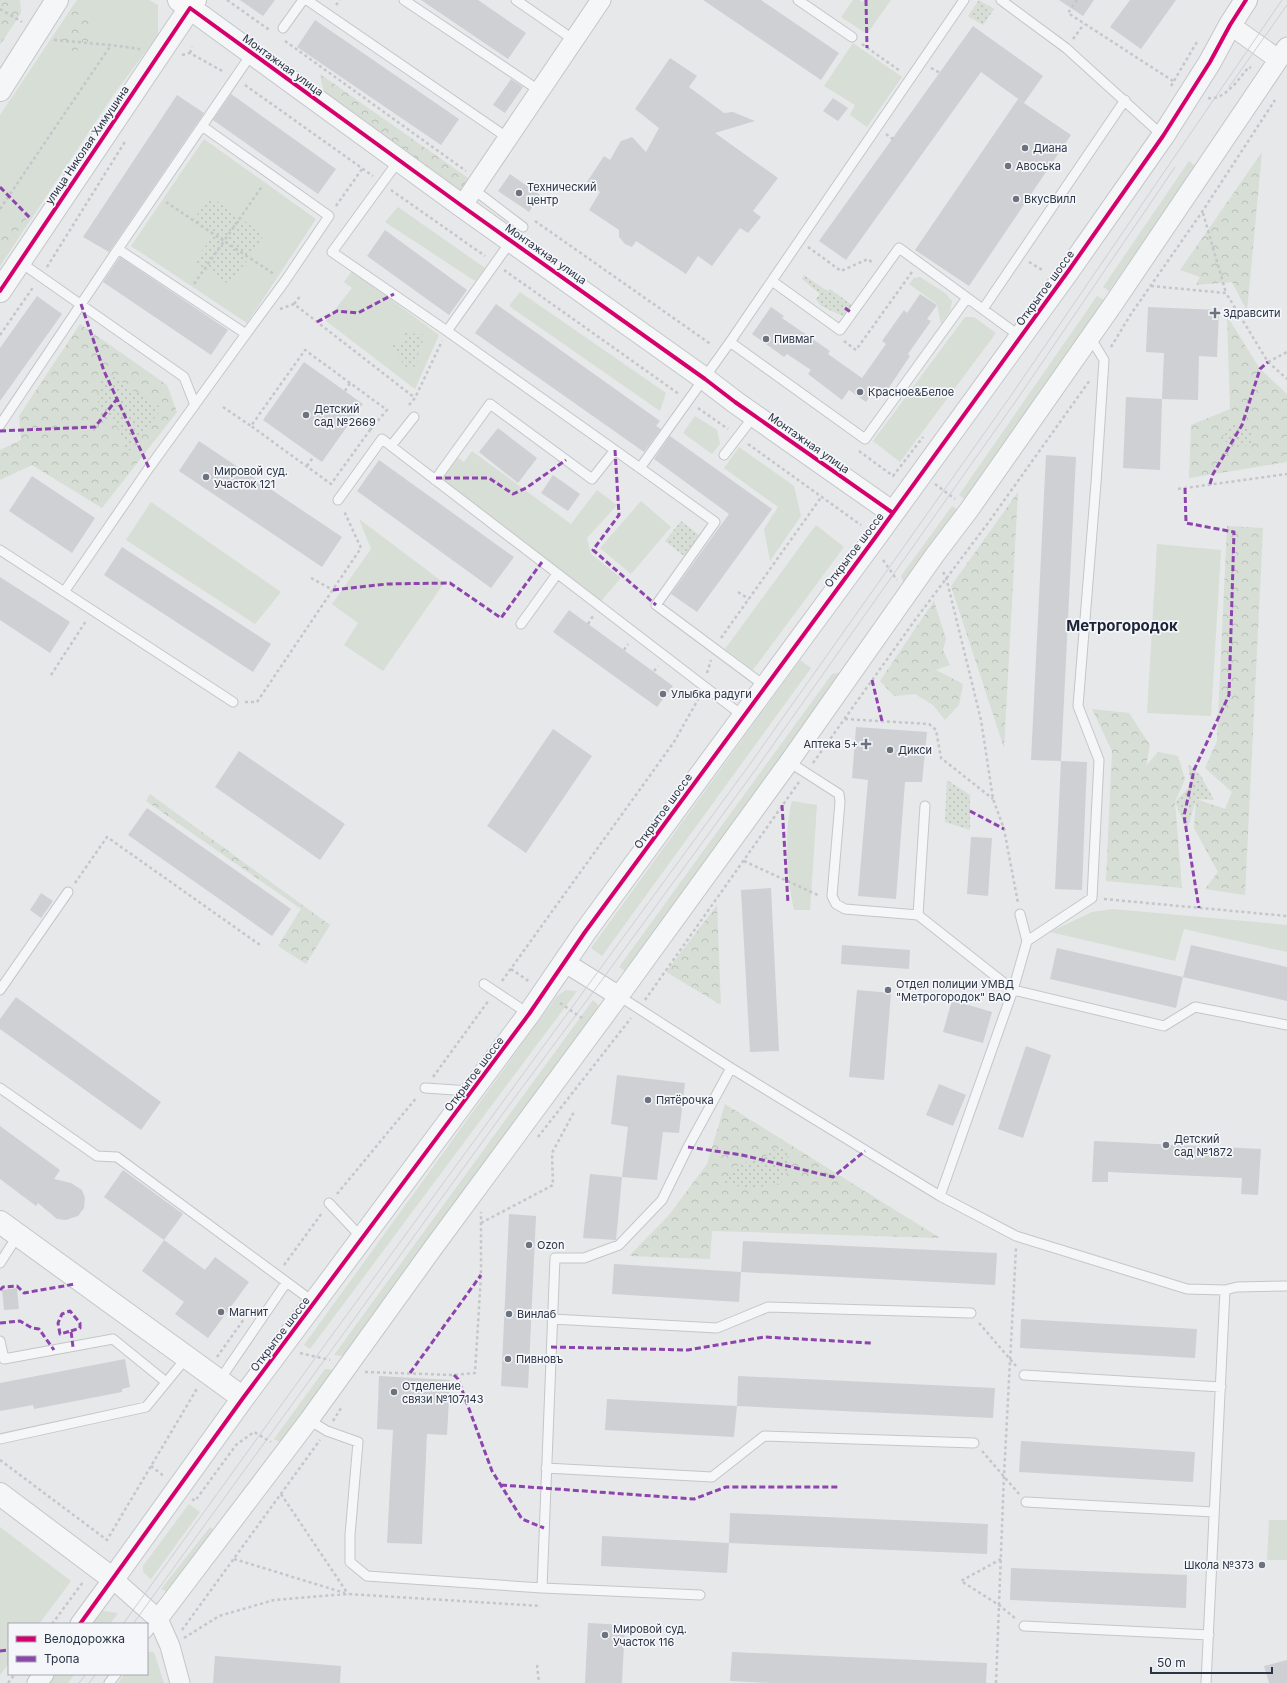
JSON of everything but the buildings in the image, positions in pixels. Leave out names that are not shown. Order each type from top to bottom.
[{"type":"street","points":[[0,90],[57,0]]},
{"type":"street","points":[[468,198],[601,0]]},
{"type":"street","name":"Открытое шоссе","points":[[81,1623],[114,1579],[243,1398],[530,1014],[585,932],[1021,337],[1164,136],[1246,0]]},
{"type":"street","name":"Монтажная улица","points":[[188,3],[252,53],[399,160],[468,198],[754,416],[893,513]]},
{"type":"street","name":"улица Николая Химушина","points":[[0,291],[188,3]]},
{"type":"street","points":[[152,1626],[309,1420],[357,1368],[438,1241],[596,1028],[789,762],[934,556],[969,510],[1284,57],[1230,25]]},
{"type":"street","points":[[564,962],[619,996]]},
{"type":"street","points":[[0,1222],[243,1398]]},
{"type":"street","points":[[0,1494],[114,1579],[170,1646],[180,1683]]},
{"type":"street","points":[[37,1683],[43,1675]]},
{"type":"lane","points":[[282,28],[303,0]]},
{"type":"lane","points":[[307,0],[508,138]]},
{"type":"lane","points":[[404,0],[540,91]]},
{"type":"lane","points":[[516,0],[526,3],[574,40]]},
{"type":"lane","points":[[798,0],[852,37]]},
{"type":"lane","points":[[640,468],[705,379],[964,0]]},
{"type":"lane","points":[[1001,0],[1066,48],[1164,136]]},
{"type":"lane","points":[[0,425],[252,53]]},
{"type":"lane","points":[[982,309],[1125,100]]},
{"type":"lane","points":[[64,592],[149,468],[285,281],[328,216],[202,126]]},
{"type":"lane","points":[[399,160],[332,252],[716,522],[656,604],[765,686]]},
{"type":"lane","points":[[446,331],[494,263],[517,234]]},
{"type":"lane","points":[[772,281],[840,330],[899,248],[1021,337]]},
{"type":"lane","points":[[118,249],[246,334]]},
{"type":"lane","points":[[20,262],[184,376],[195,405]]},
{"type":"lane","points":[[730,342],[865,439],[967,298]]},
{"type":"lane","points":[[1027,940],[1092,898],[1099,760],[1078,706],[1096,484],[1104,360],[1090,337]]},
{"type":"lane","points":[[434,480],[490,404],[592,479],[615,450]]},
{"type":"lane","points":[[724,455],[754,416]]},
{"type":"lane","points":[[390,446],[414,417]]},
{"type":"lane","points":[[338,500],[382,440],[743,716]]},
{"type":"lane","points":[[0,550],[233,702]]},
{"type":"lane","points":[[521,624],[557,574]]},
{"type":"lane","points":[[789,762],[832,788],[839,794],[840,802],[832,896],[836,904],[845,909],[918,915],[1013,990],[1164,1026],[1194,1008],[1287,1025]]},
{"type":"lane","points":[[918,915],[925,806]]},
{"type":"lane","points":[[0,990],[68,892]]},
{"type":"lane","points":[[940,1196],[1013,990],[1027,940],[1020,914]]},
{"type":"lane","points":[[484,984],[530,1014]]},
{"type":"lane","points":[[619,996],[731,1068],[940,1196],[1016,1236],[1187,1289],[1226,1290],[1237,1287],[1287,1286]]},
{"type":"lane","points":[[542,1588],[555,1258],[584,1258],[619,1245],[662,1200],[688,1147],[731,1068]]},
{"type":"lane","points":[[0,1088],[97,1156],[117,1157],[315,1303]]},
{"type":"lane","points":[[425,1088],[472,1091]]},
{"type":"lane","points":[[329,1203],[362,1238]]},
{"type":"lane","points":[[0,1263],[18,1235]]},
{"type":"lane","points":[[220,1381],[286,1283]]},
{"type":"lane","points":[[1206,1683],[1226,1290]]},
{"type":"lane","points":[[552,1319],[717,1328],[768,1307],[971,1313]]},
{"type":"lane","points":[[0,1341],[4,1360],[113,1339],[166,1382]]},
{"type":"lane","points":[[0,1439],[146,1407],[187,1357]]},
{"type":"lane","points":[[1024,1375],[1220,1387]]},
{"type":"lane","points":[[309,1420],[327,1431],[358,1442],[350,1535],[350,1562],[367,1576],[542,1588],[700,1595]]},
{"type":"lane","points":[[546,1468],[712,1477],[764,1436],[974,1443]]},
{"type":"lane","points":[[1026,1502],[1214,1512]]},
{"type":"lane","points":[[1024,1626],[1208,1635]]},
{"type":"lane","points":[[109,1683],[115,1675]]},
{"type":"path","points":[[1077,0],[1068,13],[1173,81]]},
{"type":"path","points":[[0,9],[26,24]]},
{"type":"path","points":[[1066,48],[1084,24]]},
{"type":"path","points":[[852,37],[911,79]]},
{"type":"path","points":[[51,40],[145,49]]},
{"type":"path","points":[[0,209],[112,45]]},
{"type":"path","points":[[190,53],[192,47]]},
{"type":"path","points":[[179,56],[190,53],[235,78],[863,526]]},
{"type":"path","points":[[1204,98],[1215,99],[1225,93],[1249,67]]},
{"type":"path","points":[[538,1138],[638,1008],[1104,360],[1131,314],[1202,212],[1278,94]]},
{"type":"path","points":[[0,335],[41,276],[129,136]]},
{"type":"path","points":[[328,216],[362,169]]},
{"type":"path","points":[[187,295],[270,174]]},
{"type":"path","points":[[163,200],[285,281]]},
{"type":"path","points":[[1202,212],[1226,293],[1268,362],[1287,379]]},
{"type":"path","points":[[806,246],[841,271],[868,259]]},
{"type":"path","points":[[1019,256],[1044,270]]},
{"type":"path","points":[[1150,286],[1226,293]]},
{"type":"path","points":[[261,315],[294,304],[301,296]]},
{"type":"path","points":[[294,304],[415,398]]},
{"type":"path","points":[[406,410],[415,398],[446,331]]},
{"type":"path","points":[[223,406],[331,484],[370,430],[387,410],[305,350],[251,426]]},
{"type":"path","points":[[1268,362],[1287,352]]},
{"type":"path","points":[[345,391],[350,383]]},
{"type":"path","points":[[370,430],[382,440]]},
{"type":"path","points":[[307,466],[314,456]]},
{"type":"path","points":[[1178,489],[1287,474]]},
{"type":"path","points":[[329,1203],[425,1088],[674,742],[700,696],[714,648],[822,496]]},
{"type":"path","points":[[233,702],[257,702],[361,548],[338,500]]},
{"type":"path","points":[[934,556],[946,578],[981,720],[993,799],[1004,828],[1020,914]]},
{"type":"path","points":[[884,562],[900,584]]},
{"type":"path","points":[[312,578],[332,590]]},
{"type":"path","points":[[738,592],[749,599]]},
{"type":"path","points":[[51,675],[93,611]]},
{"type":"path","points":[[845,719],[930,724],[936,730],[941,758],[993,799]]},
{"type":"path","points":[[68,892],[107,836],[260,945]]},
{"type":"path","points":[[744,860],[836,904]]},
{"type":"path","points":[[1092,898],[1287,916]]},
{"type":"path","points":[[511,969],[614,1040]]},
{"type":"path","points":[[481,1223],[553,1185],[552,1153],[575,1110]]},
{"type":"path","points":[[296,1352],[357,1368],[454,1375],[475,1373],[480,1275],[481,1211],[477,1218]]},
{"type":"path","points":[[996,1683],[1009,1358],[1016,1236]]},
{"type":"path","points":[[971,1313],[1024,1375]]},
{"type":"path","points":[[357,1368],[369,1366]]},
{"type":"path","points":[[0,1460],[107,1540],[198,1386]]},
{"type":"path","points":[[170,1646],[327,1431],[343,1405]]},
{"type":"path","points":[[187,1495],[195,1501],[236,1445],[254,1432],[275,1444]]},
{"type":"path","points":[[974,1443],[1004,1475],[1026,1502]]},
{"type":"path","points":[[151,1466],[168,1479]]},
{"type":"path","points":[[281,1494],[348,1594]]},
{"type":"path","points":[[234,1559],[348,1594]]},
{"type":"path","points":[[1001,1559],[961,1581],[999,1605],[1024,1626]]},
{"type":"path","points":[[53,1623],[83,1582]]},
{"type":"path","points":[[170,1646],[219,1616],[274,1600],[348,1594],[541,1606]]},
{"type":"path","points":[[537,1666],[539,1683]]},
{"type":"path","points":[[8,1683],[14,1675]]},
{"type":"green space","points":[[0,0],[20,0],[21,13],[0,45]]},
{"type":"green space","points":[[77,0],[149,0],[158,5],[158,35],[114,94],[0,266],[0,115]]},
{"type":"green space","points":[[853,0],[860,0],[861,2],[868,0],[891,0],[867,34],[841,17]]},
{"type":"green space","points":[[979,0],[994,9],[983,25],[968,16]]},
{"type":"green space","points":[[73,6],[94,22],[91,27],[91,42],[80,45],[76,53],[63,51],[56,44],[61,34],[72,28],[65,18]]},
{"type":"green space","points":[[853,43],[902,77],[867,127],[850,115],[855,105],[824,86]]},
{"type":"green space","points":[[320,74],[471,180],[461,194],[324,95]]},
{"type":"green space","points":[[204,139],[316,219],[247,323],[131,246]]},
{"type":"green space","points":[[1262,152],[1247,311],[1232,282],[1196,285],[1200,277],[1180,270]]},
{"type":"green space","points":[[1189,161],[1195,166],[1109,291],[1103,287]]},
{"type":"green space","points":[[211,197],[264,235],[230,285],[194,262],[213,235],[193,220]]},
{"type":"green space","points":[[398,207],[485,268],[475,281],[385,222]]},
{"type":"green space","points":[[28,216],[0,260],[0,241],[12,221]]},
{"type":"green space","points":[[352,271],[439,335],[415,389],[326,321],[352,288],[344,282]]},
{"type":"green space","points":[[804,275],[827,291],[830,289],[852,305],[845,317],[821,306],[816,299],[820,294],[802,279]]},
{"type":"green space","points":[[920,277],[945,293],[952,301],[950,311],[941,324],[937,304],[909,284],[914,278]]},
{"type":"green space","points":[[520,292],[666,393],[660,411],[509,306]]},
{"type":"green space","points":[[1097,296],[1104,300],[966,500],[959,495]]},
{"type":"green space","points":[[1227,316],[1260,369],[1287,394],[1287,462],[1189,478],[1191,425],[1230,409]]},
{"type":"green space","points":[[965,317],[974,317],[996,333],[900,462],[873,441]]},
{"type":"green space","points":[[80,324],[167,385],[177,412],[102,508],[32,465],[0,480],[0,450],[21,440],[19,416]]},
{"type":"green space","points":[[403,325],[410,333],[427,335],[419,347],[417,366],[407,368],[389,346],[400,344],[404,338]]},
{"type":"green space","points":[[104,371],[162,408],[128,453],[113,417],[91,435],[102,412],[97,399]]},
{"type":"green space","points":[[695,416],[717,430],[720,444],[712,454],[683,433]]},
{"type":"green space","points":[[1233,423],[1250,427],[1252,442],[1243,447],[1220,440]]},
{"type":"green space","points":[[739,447],[794,486],[801,516],[770,561],[764,529],[778,507],[724,468]]},
{"type":"green space","points":[[472,451],[571,524],[597,490],[617,505],[587,538],[591,554],[621,578],[601,601],[441,478],[457,457],[464,462]]},
{"type":"green space","points":[[1018,492],[1004,748],[951,586]]},
{"type":"green space","points":[[641,501],[671,527],[631,574],[600,548]]},
{"type":"green space","points":[[151,502],[281,592],[255,624],[126,540]]},
{"type":"green space","points":[[952,506],[958,510],[905,586],[901,576]]},
{"type":"green space","points":[[359,519],[444,583],[383,671],[344,645],[358,623],[332,604],[371,549]]},
{"type":"green space","points":[[681,521],[699,535],[684,556],[665,541]]},
{"type":"green space","points":[[816,525],[844,547],[753,670],[725,649]]},
{"type":"green space","points":[[1227,526],[1263,528],[1245,895],[1205,889],[1218,872],[1194,828],[1196,799],[1225,809],[1232,792],[1205,768],[1217,741]]},
{"type":"green space","points":[[1157,544],[1221,550],[1211,716],[1147,713]]},
{"type":"green space","points":[[934,601],[946,639],[943,650],[950,665],[936,670],[963,684],[959,705],[945,720],[933,705],[915,694],[894,696],[880,681]]},
{"type":"green space","points":[[800,660],[811,668],[602,956],[591,948]]},
{"type":"green space","points":[[845,672],[626,972],[619,967],[832,674]]},
{"type":"green space","points":[[1092,709],[1129,713],[1150,745],[1146,766],[1158,752],[1178,756],[1185,779],[1175,802],[1182,888],[1106,881],[1112,751]]},
{"type":"green space","points":[[1188,764],[1201,776],[1214,800],[1196,799],[1187,830],[1175,802],[1191,785]]},
{"type":"green space","points":[[947,780],[970,795],[970,830],[945,822]]},
{"type":"green space","points":[[150,794],[330,925],[306,964],[278,946],[301,909],[146,801]]},
{"type":"green space","points":[[792,801],[817,805],[810,910],[794,910],[787,856],[789,814]]},
{"type":"green space","points":[[717,905],[721,1005],[666,972]]},
{"type":"green space","points":[[1113,909],[1287,925],[1287,952],[1184,929],[1175,961],[1050,932],[1092,912]]},
{"type":"green space","points":[[566,990],[577,991],[310,1349],[304,1345],[557,996]]},
{"type":"green space","points":[[593,1000],[598,1005],[597,1011],[344,1356],[334,1355]]},
{"type":"green space","points":[[725,1104],[940,1238],[712,1231],[710,1259],[629,1256],[669,1215],[707,1164]]},
{"type":"green space","points":[[786,1148],[789,1167],[781,1183],[750,1189],[722,1183],[739,1164],[762,1159],[775,1149]]},
{"type":"green space","points":[[325,1369],[334,1370],[281,1443],[274,1439]]},
{"type":"green space","points":[[189,1504],[200,1512],[151,1579],[143,1572],[143,1566]]},
{"type":"green space","points":[[1269,1520],[1287,1520],[1287,1560],[1267,1560]]},
{"type":"green space","points":[[0,1527],[71,1581],[40,1623],[8,1623],[8,1664],[0,1675]]},
{"type":"green space","points":[[210,1527],[217,1532],[167,1592],[161,1589]]},
{"type":"green space","points":[[103,1611],[118,1613],[111,1623],[93,1623]]},
{"type":"green space","points":[[148,1652],[154,1652],[164,1683],[118,1683],[123,1675],[148,1675]]},
{"type":"green space","points":[[54,1675],[74,1675],[68,1683],[48,1683]]},
{"type":"tram line","points":[[124,1623],[316,1357],[750,764],[1012,394],[1282,0]]},
{"type":"tram line","points":[[1229,87],[1287,5]]},
{"type":"tram line","points":[[134,1623],[504,1112],[756,769],[1018,398],[1175,167]]},
{"type":"tram line","points":[[79,1683],[85,1675]]},
{"type":"tram line","points":[[89,1683],[95,1675]]},
{"type":"marked path","points":[[866,0],[867,48]]},
{"type":"marked path","points":[[0,187],[31,219]]},
{"type":"marked path","points":[[317,322],[337,311],[358,313],[394,294]]},
{"type":"marked path","points":[[81,304],[104,371],[149,468]]},
{"type":"marked path","points":[[845,308],[852,313]]},
{"type":"marked path","points":[[1210,484],[1213,474],[1242,425],[1260,369],[1268,362]]},
{"type":"marked path","points":[[0,431],[95,427],[117,399]]},
{"type":"marked path","points":[[615,450],[619,515],[593,550],[656,605]]},
{"type":"marked path","points":[[436,478],[489,478],[513,494],[526,488],[566,460]]},
{"type":"marked path","points":[[1185,488],[1186,523],[1234,532],[1229,695],[1194,770],[1184,816],[1199,908]]},
{"type":"marked path","points":[[333,590],[387,584],[450,583],[501,618],[542,562]]},
{"type":"marked path","points":[[872,680],[882,721]]},
{"type":"marked path","points":[[782,805],[788,903]]},
{"type":"marked path","points":[[970,811],[1004,829]]},
{"type":"marked path","points":[[688,1147],[742,1155],[833,1177],[865,1151]]},
{"type":"marked path","points":[[410,1373],[481,1275]]},
{"type":"marked path","points":[[0,1290],[3,1287],[17,1286],[24,1293],[75,1284]]},
{"type":"marked path","points":[[71,1331],[80,1328],[80,1323],[70,1311],[62,1314],[58,1323],[60,1334],[71,1331],[73,1347]]},
{"type":"marked path","points":[[0,1323],[20,1321],[32,1328],[39,1329],[54,1350]]},
{"type":"marked path","points":[[551,1347],[688,1350],[765,1337],[871,1343]]},
{"type":"marked path","points":[[454,1375],[458,1379],[492,1471],[522,1519],[544,1528]]},
{"type":"marked path","points":[[501,1485],[694,1499],[726,1487],[840,1487]]},
{"type":"marked path","points":[[0,1651],[8,1650]]},
{"type":"cycle path","points":[[81,1623],[243,1398],[529,1014],[585,932],[877,535],[1069,270],[1163,136],[1210,62],[1230,25],[1246,0]]},
{"type":"cycle path","points":[[0,291],[190,8],[462,206],[735,402],[893,513]]},
{"type":"place","name":"Диана","points":[[1025,148]]},
{"type":"place","name":"Авоська","points":[[1008,166]]},
{"type":"place","name":"Технический центр","points":[[519,193]]},
{"type":"place","name":"ВкусВилл","points":[[1016,199]]},
{"type":"place","name":"Здравсити","points":[[1215,313]]},
{"type":"place","name":"Пивмаг","points":[[766,339]]},
{"type":"place","name":"Красное&Белое","points":[[860,392]]},
{"type":"place","name":"Детский сад №2669","points":[[306,415]]},
{"type":"place","name":"Мировой суд. Участок 121","points":[[206,477]]},
{"type":"place","name":"Улыбка радуги","points":[[663,694]]},
{"type":"place","name":"Аптека 5+","points":[[866,744]]},
{"type":"place","name":"Дикси","points":[[890,750]]},
{"type":"place","name":"Отдел полиции УМВД \"Метрогородок\" ВАО","points":[[888,990]]},
{"type":"place","name":"Пятёрочка","points":[[648,1100]]},
{"type":"place","name":"Детский сад №1872","points":[[1166,1145]]},
{"type":"place","name":"Ozon","points":[[529,1245]]},
{"type":"place","name":"Магнит","points":[[221,1312]]},
{"type":"place","name":"Винлаб","points":[[509,1314]]},
{"type":"place","name":"Пивновъ","points":[[508,1359]]},
{"type":"place","name":"Отделение связи №107143","points":[[394,1392]]},
{"type":"place","name":"Школа №373","points":[[1262,1565]]},
{"type":"place","name":"Мировой суд. Участок 116","points":[[605,1635]]},
{"type":"district","name":"Метрогородок","points":[[1122,625]]}]
